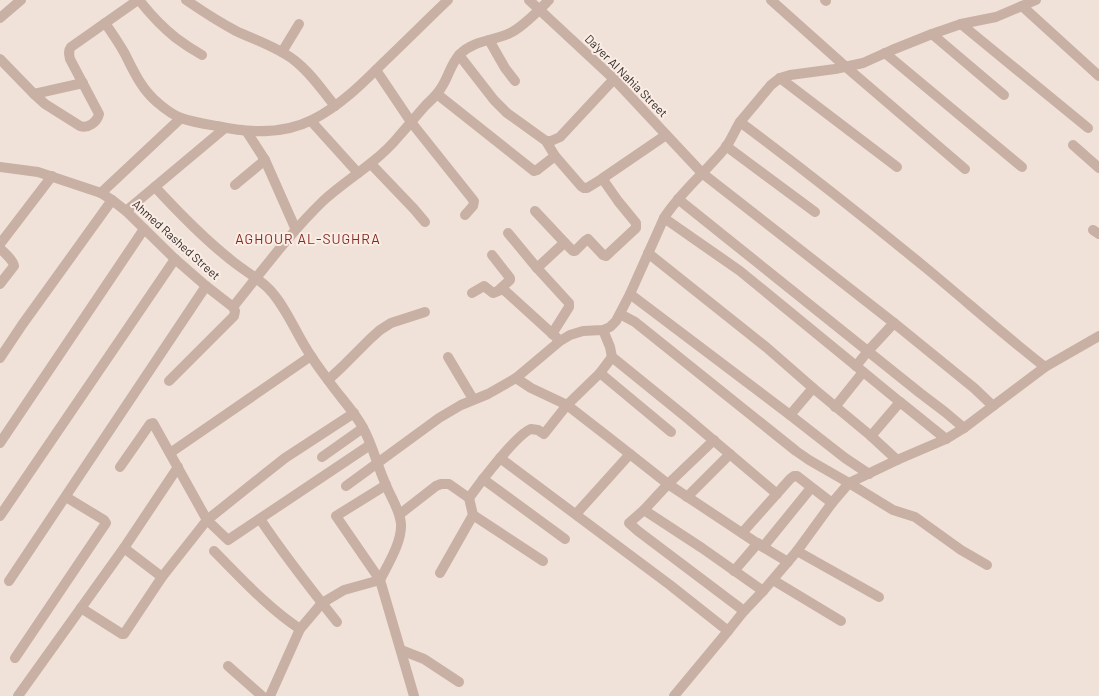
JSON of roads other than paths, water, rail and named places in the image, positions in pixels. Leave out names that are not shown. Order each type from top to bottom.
[{"type":"street","points":[[0,18],[21,0]]},
{"type":"street","points":[[0,59],[34,94],[46,104],[80,126],[86,127],[97,119],[99,114],[70,59],[70,49],[138,0],[163,27],[177,39],[202,55]]},
{"type":"street","points":[[105,23],[124,52],[138,80],[147,92],[170,112],[181,118],[225,128],[247,132],[269,132],[290,128],[311,121],[335,106],[376,70],[448,0]]},
{"type":"street","name":"Da'yer Al Nahia Street","points":[[529,0],[614,79],[702,173],[894,323],[974,388],[993,406]]},
{"type":"street","points":[[170,381],[234,316],[235,311],[233,307],[296,230],[325,199],[371,164],[437,94],[442,88],[459,55],[473,45],[506,35],[516,30],[549,0]]},
{"type":"street","points":[[772,0],[846,67],[965,169]]},
{"type":"street","points":[[346,486],[450,411],[497,389],[516,378],[560,341],[570,335],[583,331],[603,330],[610,327],[616,321],[630,294],[664,218],[678,199],[726,146],[740,122],[760,97],[780,78],[863,63],[932,34],[961,24],[996,18],[1036,0]]},
{"type":"street","points":[[193,2],[236,30],[282,52],[294,60],[304,69],[335,106]]},
{"type":"street","points":[[1022,6],[1099,76]]},
{"type":"street","points":[[282,52],[299,24]]},
{"type":"street","points":[[961,24],[1088,128]]},
{"type":"street","points":[[932,34],[1004,95]]},
{"type":"street","points":[[489,40],[497,55],[515,81]]},
{"type":"street","points":[[885,53],[1022,167]]},
{"type":"street","points":[[459,55],[500,107],[546,141],[555,156],[584,188],[589,187],[605,177],[666,135]]},
{"type":"street","points":[[376,70],[411,122],[474,201],[473,206],[465,215]]},
{"type":"street","points":[[780,78],[897,167]]},
{"type":"street","points":[[546,141],[551,141],[560,137],[614,79]]},
{"type":"street","points":[[34,94],[83,83]]},
{"type":"street","points":[[437,94],[534,171],[555,156]]},
{"type":"street","points":[[101,193],[181,118]]},
{"type":"street","points":[[311,121],[358,173]]},
{"type":"street","points":[[740,122],[885,235],[1045,367]]},
{"type":"street","points":[[126,211],[225,128]]},
{"type":"street","points":[[247,132],[265,160],[296,230]]},
{"type":"street","points":[[726,146],[815,212]]},
{"type":"street","points":[[1073,146],[1099,168]]},
{"type":"street","points":[[234,185],[265,160]]},
{"type":"street","points":[[371,164],[425,222]]},
{"type":"street","name":"Ahmed Rashed Street","points":[[1,168],[38,172],[101,193],[126,211],[175,259],[233,307]]},
{"type":"street","points":[[0,244],[52,176]]},
{"type":"street","points":[[535,211],[571,250],[575,251],[588,240],[603,255],[606,256],[637,226],[635,221],[604,181],[605,177]]},
{"type":"street","points":[[155,187],[178,213],[204,237],[269,289],[287,313],[311,356],[363,428],[386,485],[400,514],[400,536],[380,580]]},
{"type":"street","points":[[678,199],[964,428]]},
{"type":"street","points":[[0,358],[112,200]]},
{"type":"street","points":[[664,218],[740,271],[946,440]]},
{"type":"street","points":[[0,443],[144,229]]},
{"type":"street","points":[[508,233],[569,303],[569,306],[552,334]]},
{"type":"street","points":[[537,268],[562,244],[565,243]]},
{"type":"street","points":[[0,248],[14,264],[0,284]]},
{"type":"street","points":[[648,253],[766,346],[897,460]]},
{"type":"street","points":[[472,293],[484,286],[493,293],[510,280],[492,255]]},
{"type":"street","points":[[0,516],[175,259]]},
{"type":"street","points":[[740,271],[753,259]]},
{"type":"street","points":[[9,581],[206,286]]},
{"type":"street","points":[[500,289],[503,289],[560,341]]},
{"type":"street","points":[[630,294],[845,458],[869,474]]},
{"type":"street","points":[[328,380],[380,330],[391,323],[425,312]]},
{"type":"street","points":[[620,314],[635,322],[809,460],[893,510],[915,517],[961,550],[987,565]]},
{"type":"street","points":[[835,407],[859,369],[868,351],[894,323]]},
{"type":"street","points":[[603,330],[612,356],[777,494]]},
{"type":"street","points":[[674,696],[744,611],[788,562],[832,503],[849,484],[897,460],[946,440],[1045,367],[1099,336]]},
{"type":"street","points":[[170,453],[311,356]]},
{"type":"street","points":[[469,498],[500,458],[528,430],[538,430],[544,434],[567,405],[600,373],[612,356]]},
{"type":"street","points":[[448,357],[473,399]]},
{"type":"street","points":[[600,373],[671,432]]},
{"type":"street","points":[[516,378],[531,388],[567,405],[668,484],[788,562]]},
{"type":"street","points":[[790,415],[813,388]]},
{"type":"street","points":[[871,436],[900,402]]},
{"type":"street","points":[[81,608],[123,634],[162,577],[207,520],[280,462],[354,414]]},
{"type":"street","points":[[120,467],[151,423],[154,424],[207,520],[228,540],[370,445]]},
{"type":"street","points":[[322,457],[363,428]]},
{"type":"street","points":[[714,440],[668,484],[644,510],[630,522],[630,524],[744,611]]},
{"type":"street","points":[[576,514],[630,454]]},
{"type":"street","points":[[688,497],[730,454]]},
{"type":"street","points":[[500,458],[670,585],[728,631]]},
{"type":"street","points":[[18,696],[124,548],[178,467]]},
{"type":"street","points":[[742,533],[790,478],[794,476],[797,476],[832,503]]},
{"type":"street","points":[[483,479],[565,539]]},
{"type":"street","points":[[400,514],[436,486],[441,484],[449,484],[469,498],[473,514],[543,561]]},
{"type":"street","points":[[386,485],[336,516],[380,580],[414,696]]},
{"type":"street","points":[[734,571],[760,545],[811,488]]},
{"type":"street","points":[[15,658],[106,523],[104,520],[66,497]]},
{"type":"street","points":[[644,510],[702,548],[763,591]]},
{"type":"street","points":[[440,573],[473,514]]},
{"type":"street","points":[[260,519],[278,547],[337,622]]},
{"type":"street","points":[[124,548],[162,577]]},
{"type":"street","points":[[214,551],[283,617],[300,629]]},
{"type":"street","points":[[797,551],[879,597]]},
{"type":"street","points":[[270,696],[300,629],[322,603],[344,590],[380,580]]},
{"type":"street","points":[[773,580],[842,620]]},
{"type":"street","points":[[401,650],[424,659],[459,682]]},
{"type":"street","points":[[228,666],[262,696]]},
{"type":"district","name":"AGHOUR AL-SUGHRA","points":[[308,239]]}]
